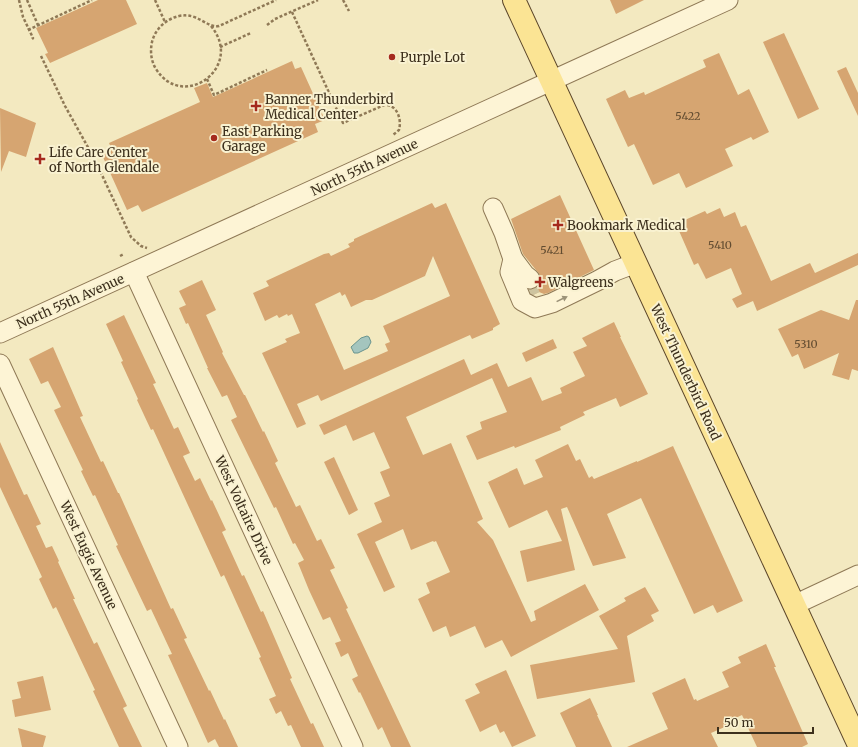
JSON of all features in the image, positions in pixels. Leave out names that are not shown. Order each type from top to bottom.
[{"type":"main road","name":"West Thunderbird Road","points":[[514,0],[858,743]]},
{"type":"street","name":"North 55th Avenue","points":[[0,333],[728,0]]},
{"type":"street","points":[[492,208],[513,259],[532,288],[552,304],[597,282],[615,271],[636,263]]},
{"type":"street","points":[[513,259],[510,272],[522,301],[535,308],[532,288]]},
{"type":"street","name":"West Voltaire Drive","points":[[134,272],[353,747]]},
{"type":"street","name":"West Eugie Avenue","points":[[0,364],[178,747]]},
{"type":"street","points":[[794,605],[858,575]]},
{"type":"path","points":[[19,0],[23,17],[33,38],[32,39]]},
{"type":"path","points":[[27,0],[38,25]]},
{"type":"path","points":[[28,30],[92,0]]},
{"type":"path","points":[[154,0],[165,22]]},
{"type":"path","points":[[211,26],[219,26],[276,0]]},
{"type":"path","points":[[267,25],[275,19],[318,0]]},
{"type":"path","points":[[343,0],[349,11]]},
{"type":"path","points":[[292,12],[343,123],[384,105],[390,105],[397,112],[400,126],[397,132],[388,138]]},
{"type":"path","points":[[189,16],[201,19],[211,26],[218,36],[221,55],[214,73],[207,79],[192,86],[179,86],[167,81],[158,72],[152,60],[152,42],[157,30],[165,22],[177,17],[189,16]]},
{"type":"path","points":[[220,47],[251,33]]},
{"type":"path","points":[[41,56],[65,106],[94,158],[131,237],[141,246],[150,248]]},
{"type":"path","points":[[207,79],[214,95],[267,70]]},
{"type":"path","points":[[120,256],[124,254]]},
{"type":"water","points":[[367,336],[371,342],[368,348],[358,353],[354,353],[351,347],[361,338]]},
{"type":"building","points":[[98,0],[126,0],[137,24],[50,63],[45,54],[48,53],[36,28]]},
{"type":"building","points":[[610,0],[644,0],[616,14]]},
{"type":"building","points":[[784,33],[819,109],[798,119],[763,42]]},
{"type":"building","points":[[719,53],[738,95],[749,89],[769,132],[753,140],[751,137],[725,149],[733,166],[686,188],[679,173],[653,185],[634,144],[628,147],[606,99],[625,90],[629,98],[644,92],[645,95],[706,67],[703,60]]},
{"type":"building","name":"East Parking Garage","points":[[292,61],[295,69],[301,67],[325,120],[315,124],[318,132],[142,212],[138,205],[127,210],[102,155],[112,150],[109,143],[200,102],[194,88],[207,83],[213,97]]},
{"type":"building","points":[[846,67],[858,93],[858,116],[837,71]]},
{"type":"building","points":[[0,108],[36,123],[26,157],[9,151],[1,172]]},
{"type":"building","name":"Walgreens","points":[[560,195],[594,270],[548,293],[544,294],[539,292],[533,295],[529,290],[539,286],[541,281],[540,275],[523,254],[511,219]]},
{"type":"building","points":[[432,203],[435,208],[446,203],[500,324],[493,328],[493,330],[472,339],[470,335],[321,401],[318,395],[297,404],[306,424],[297,428],[262,353],[287,342],[285,339],[300,333],[292,314],[288,316],[287,314],[279,318],[277,315],[265,321],[253,293],[269,286],[266,281],[324,254],[329,253],[331,256],[350,247],[348,244],[354,241],[354,239]],"holes":[[[433,256],[450,296],[383,326],[390,342],[385,344],[388,351],[344,370],[315,304],[340,292],[342,296],[345,294],[351,307],[366,300],[372,300],[425,276]]]},
{"type":"building","points":[[720,208],[724,217],[735,212],[741,227],[746,225],[771,281],[810,263],[815,273],[858,253],[858,265],[757,311],[753,301],[737,308],[732,299],[742,294],[731,268],[706,279],[698,263],[694,265],[676,224],[705,211],[707,214]]},
{"type":"building","points":[[202,280],[216,310],[206,315],[223,352],[222,353],[263,432],[264,431],[278,461],[275,463],[296,507],[300,505],[317,541],[321,539],[335,568],[330,570],[348,608],[346,609],[411,747],[391,747],[382,727],[378,730],[360,692],[359,693],[352,679],[358,676],[348,653],[341,657],[335,643],[341,641],[330,617],[323,620],[309,590],[298,563],[304,560],[295,543],[293,544],[276,507],[274,508],[231,420],[237,417],[227,395],[222,397],[207,368],[188,323],[186,324],[179,308],[186,305],[179,291]]},
{"type":"building","points":[[856,300],[858,300],[858,371],[852,369],[849,380],[832,375],[839,353],[804,369],[798,354],[792,357],[778,329],[821,310],[849,320]]},
{"type":"building","points":[[124,315],[156,383],[153,384],[174,429],[178,427],[190,453],[183,456],[195,481],[200,478],[211,501],[212,500],[226,530],[222,532],[242,576],[244,575],[261,612],[263,611],[292,678],[290,679],[311,724],[313,723],[324,747],[301,747],[291,725],[288,726],[281,711],[276,714],[269,699],[276,696],[259,658],[261,657],[224,575],[221,577],[153,429],[151,430],[137,400],[138,399],[121,362],[123,361],[106,324]]},
{"type":"building","points":[[614,322],[648,394],[620,407],[616,398],[583,412],[585,415],[560,427],[561,430],[515,448],[514,446],[477,460],[466,436],[482,429],[480,422],[507,412],[492,378],[406,417],[423,455],[451,443],[483,519],[477,522],[493,540],[531,622],[536,620],[534,611],[585,584],[599,610],[511,657],[502,640],[485,648],[475,626],[450,637],[446,626],[433,632],[418,599],[430,593],[426,583],[450,572],[436,541],[411,550],[403,529],[375,542],[395,587],[384,592],[357,534],[382,522],[374,503],[390,496],[380,472],[390,468],[374,432],[353,441],[346,425],[324,435],[319,425],[464,359],[471,375],[497,363],[508,387],[531,377],[542,401],[562,393],[560,388],[585,376],[573,352],[587,346],[582,338]]},
{"type":"building","points":[[553,339],[557,348],[526,362],[522,353]]},
{"type":"building","points":[[53,347],[83,416],[80,417],[101,462],[103,461],[119,493],[171,609],[173,608],[187,638],[184,639],[238,747],[219,747],[215,739],[208,743],[168,655],[172,654],[151,609],[147,611],[116,546],[118,545],[95,495],[93,496],[81,471],[83,470],[54,410],[61,407],[48,381],[41,384],[29,359]]},
{"type":"building","points":[[0,442],[24,495],[27,494],[41,524],[36,526],[46,548],[52,546],[75,599],[73,599],[94,644],[97,642],[127,706],[123,708],[142,747],[119,747],[93,691],[95,690],[56,607],[53,609],[39,579],[42,577],[0,487]]},
{"type":"building","points":[[568,444],[576,461],[580,459],[589,478],[592,476],[594,479],[673,446],[743,601],[717,613],[713,605],[694,614],[641,498],[607,514],[626,558],[593,566],[567,507],[561,509],[575,570],[527,582],[520,551],[562,541],[547,510],[509,528],[488,482],[517,468],[524,485],[543,477],[535,460]]},
{"type":"building","points":[[334,457],[358,510],[349,515],[324,462]]},
{"type":"building","points":[[645,587],[659,611],[651,615],[654,621],[627,636],[635,682],[537,699],[530,665],[618,649],[599,616],[626,601],[624,598]]},
{"type":"building","points":[[766,644],[776,667],[774,667],[808,744],[802,747],[757,747],[742,715],[725,723],[727,726],[711,733],[718,747],[627,747],[668,729],[652,693],[685,678],[694,700],[696,699],[697,701],[729,687],[722,672],[741,663],[738,657]]},
{"type":"building","points":[[506,670],[536,736],[512,747],[504,731],[500,733],[496,724],[480,732],[465,700],[480,693],[475,684]]},
{"type":"building","points":[[43,676],[51,710],[15,717],[12,700],[21,698],[17,682]]},
{"type":"building","points":[[590,698],[612,747],[576,747],[560,713]]},
{"type":"building","points":[[18,728],[46,736],[43,747],[22,747]]},
{"type":"tunnel","points":[[524,281],[531,296]]},
{"type":"place","name":"Purple Lot","points":[[392,57]]},
{"type":"place","name":"Banner Thunderbird Medical Center","points":[[256,106]]},
{"type":"place","name":"East Parking Garage","points":[[214,138]]},
{"type":"place","name":"Life Care Center of North Glendale","points":[[40,159]]},
{"type":"place","name":"Bookmark Medical","points":[[558,225]]},
{"type":"place","name":"Walgreens","points":[[540,282]]}]
